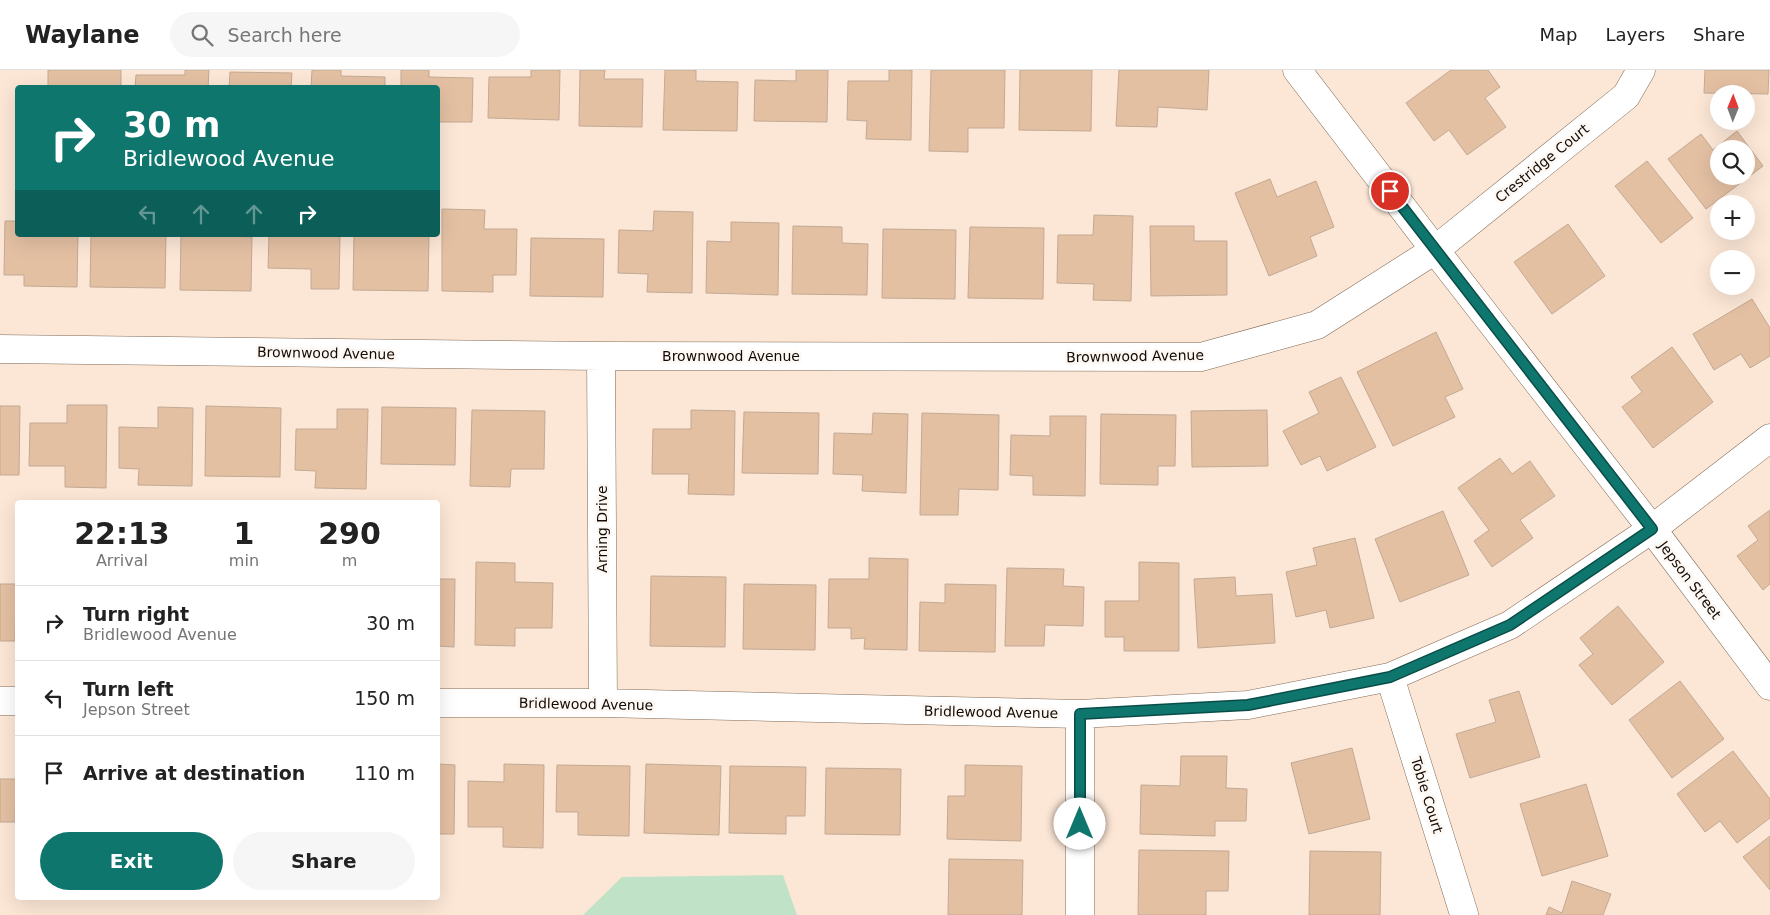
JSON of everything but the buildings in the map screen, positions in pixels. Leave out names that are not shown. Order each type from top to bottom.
[{"type":"street","name":"Jepson Street","points":[[1297,70],[1652,529],[1770,686]]},
{"type":"street","name":"Crestridge Court","points":[[1435,250],[1626,96],[1641,70]]},
{"type":"street","name":"Brownwood Avenue","points":[[0,349],[601,356],[1201,357],[1317,326],[1435,250]]},
{"type":"street","name":"Arning Drive","points":[[601,356],[602,703]]},
{"type":"street","name":"Bridlewood Avenue","points":[[440,703],[602,703],[1080,714],[1248,705],[1390,677],[1510,625],[1652,529],[1770,438]]},
{"type":"street","name":"Tobie Court","points":[[1390,677],[1464,914]]},
{"type":"street","points":[[0,701],[15,701]]},
{"type":"street","points":[[1080,714],[1080,915]]},
{"type":"green space","points":[[783,875],[797,915],[583,915],[622,877]]},
{"type":"route","points":[[1080,824],[1080,714],[1248,705],[1390,677],[1510,625],[1652,529],[1390,191]]}]
